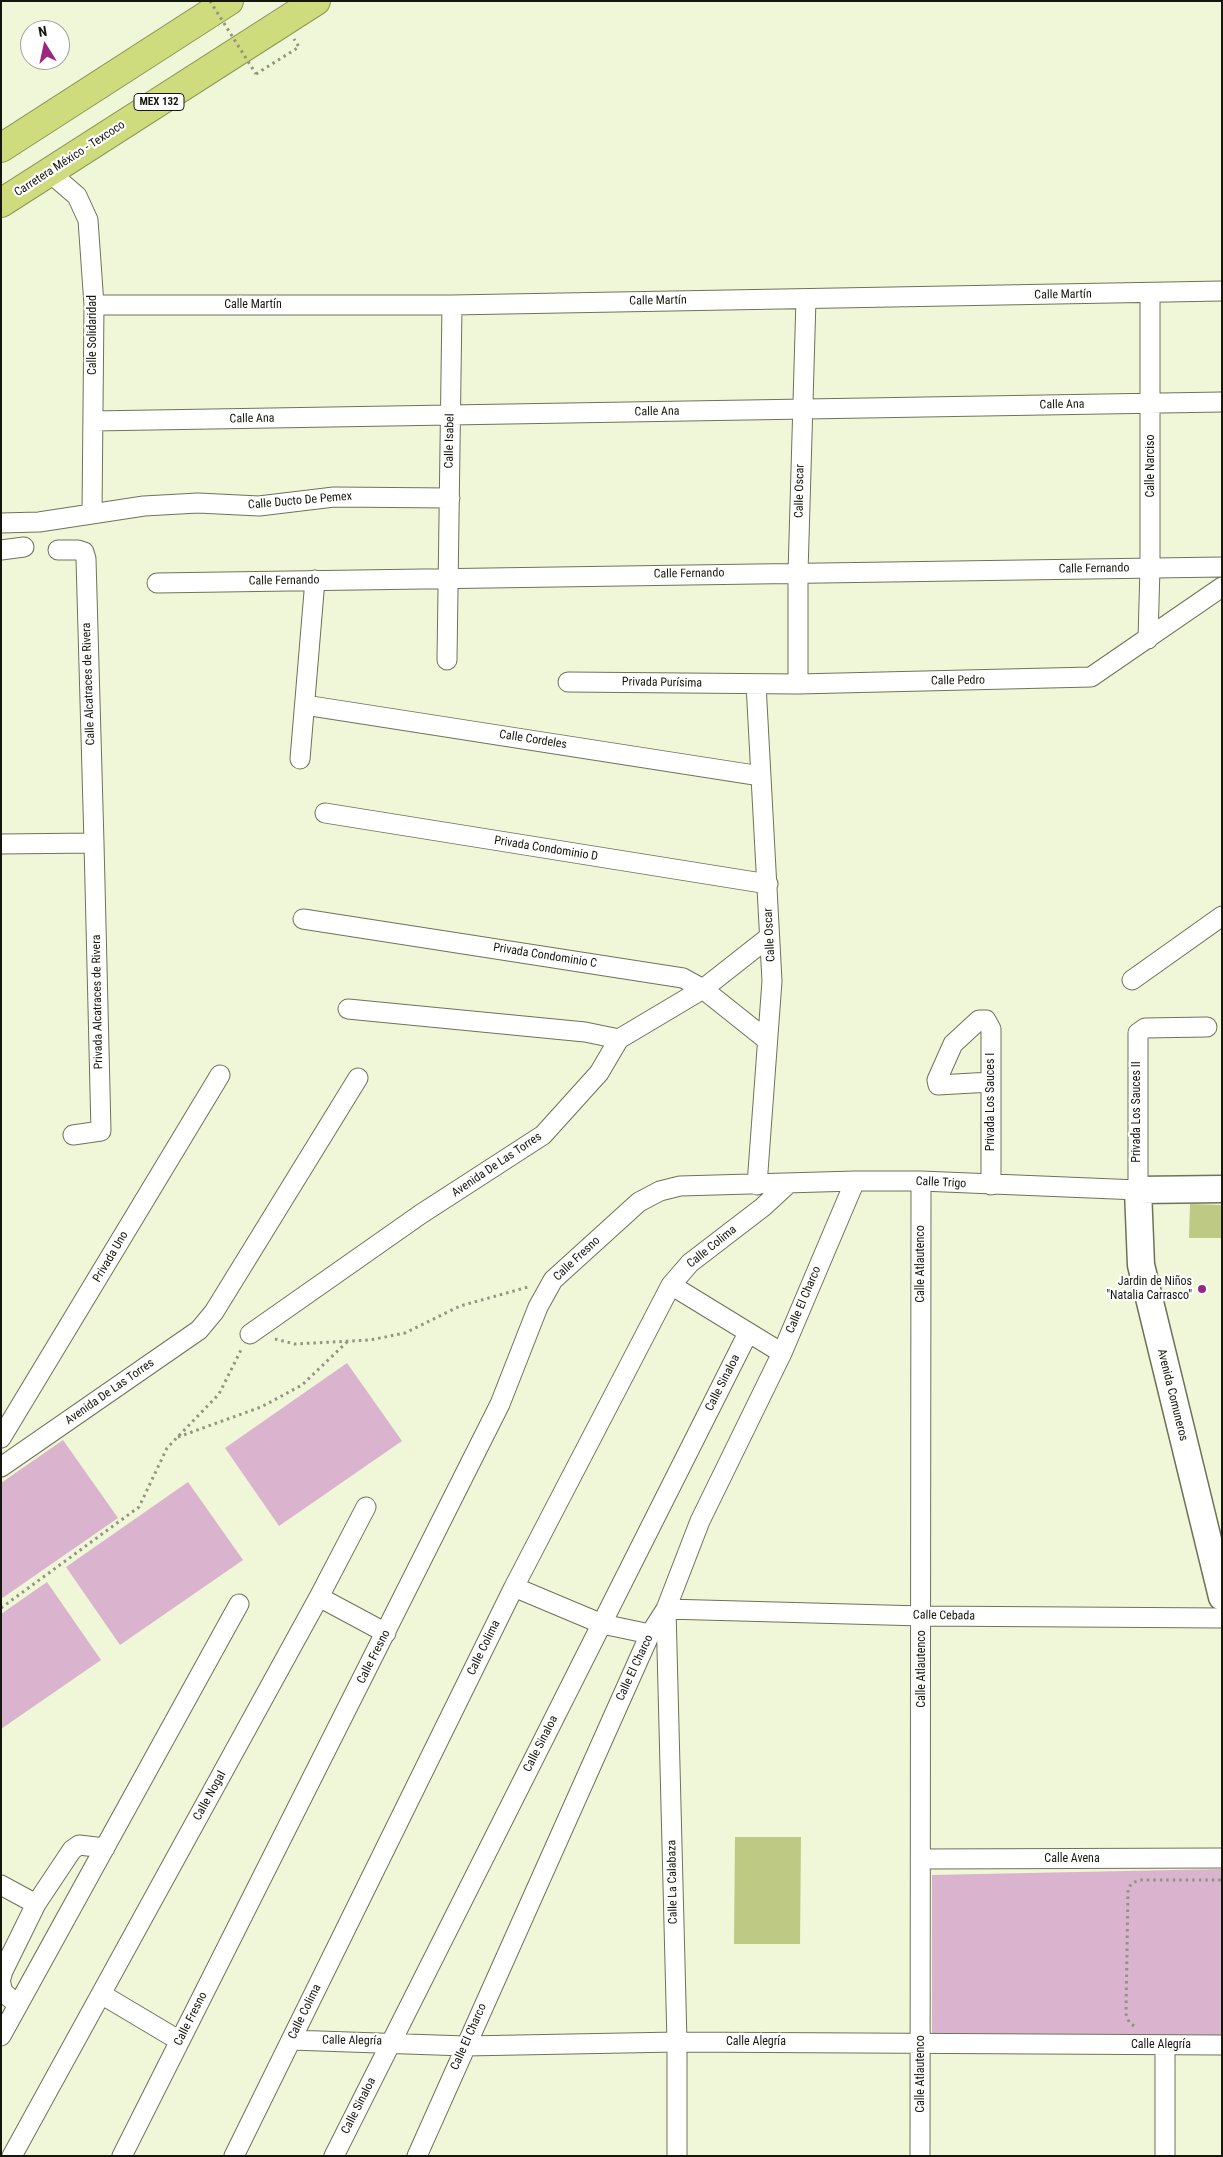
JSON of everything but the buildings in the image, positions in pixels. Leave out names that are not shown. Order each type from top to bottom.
[{"type":"highway","points":[[1,148],[229,1]]},
{"type":"highway","name":"Carretera México - Texcoco","points":[[1,203],[316,1]]},
{"type":"main road","name":"Calle Trigo","points":[[1138,1190],[1222,1189]]},
{"type":"main road","name":"Avenida Comuneros","points":[[1138,1190],[1141,1265],[1222,1597]]},
{"type":"street","name":"Calle Solidaridad","points":[[49,172],[77,196],[88,220],[94,305],[92,514]]},
{"type":"street","name":"Calle Martín","points":[[94,305],[452,305],[1222,291]]},
{"type":"street","name":"Calle Narciso","points":[[1148,639],[1151,403],[1150,293]]},
{"type":"street","name":"Calle Oscar","points":[[798,684],[798,573],[806,299]]},
{"type":"street","name":"Calle Isabel","points":[[447,660],[452,305]]},
{"type":"street","name":"Calle Ana","points":[[93,422],[1222,402]]},
{"type":"street","name":"Calle Ducto De Pemex","points":[[1,523],[39,522],[144,506],[198,503],[259,506],[334,497],[450,498]]},
{"type":"street","points":[[1,550],[24,548]]},
{"type":"street","name":"Calle Alcatraces de Rivera","points":[[58,550],[78,550],[84,552],[86,559],[94,843]]},
{"type":"street","name":"Calle Fernando","points":[[156,583],[449,577],[1222,567]]},
{"type":"street","points":[[300,759],[315,580]]},
{"type":"street","name":"Calle Pedro","points":[[756,684],[1091,677],[1222,587]]},
{"type":"street","name":"Privada Purísima","points":[[568,682],[756,684]]},
{"type":"street","name":"Calle Oscar","points":[[756,684],[772,981],[757,1185]]},
{"type":"street","name":"Calle Cordeles","points":[[305,705],[762,776]]},
{"type":"street","name":"Privada Condominio D","points":[[325,813],[768,884]]},
{"type":"street","points":[[1,844],[94,843]]},
{"type":"street","name":"Privada Alcatraces de Rivera","points":[[72,1135],[101,1131],[94,843]]},
{"type":"street","points":[[1132,980],[1222,916]]},
{"type":"street","name":"Privada Condominio C","points":[[303,919],[683,978],[703,989],[767,1040]]},
{"type":"street","name":"Avenida De Las Torres","points":[[250,1334],[421,1214],[543,1135],[599,1072],[619,1039],[703,989],[770,937]]},
{"type":"street","points":[[348,1008],[585,1032],[619,1039]]},
{"type":"street","name":"Privada Los Sauces I","points":[[991,1082],[944,1086],[938,1085],[937,1080],[953,1044],[979,1020],[986,1020],[990,1029],[991,1082],[991,1186]]},
{"type":"street","name":"Privada Los Sauces II","points":[[1138,1190],[1138,1033],[1145,1028],[1207,1027]]},
{"type":"street","name":"Privada Uno","points":[[1,1438],[220,1076]]},
{"type":"street","name":"Avenida De Las Torres","points":[[1,1467],[198,1330],[214,1312],[358,1078]]},
{"type":"street","name":"Calle Trigo","points":[[660,1191],[680,1186],[855,1181],[921,1181],[991,1186],[1138,1190]]},
{"type":"street","name":"Calle El Charco","points":[[417,2156],[650,1634],[666,1608],[700,1521],[782,1353],[855,1181]]},
{"type":"street","name":"Calle Atlautenco","points":[[920,2156],[922,1860],[921,1181]]},
{"type":"street","name":"Calle Colima","points":[[234,2156],[514,1587],[671,1285],[690,1264],[763,1207],[789,1183]]},
{"type":"street","name":"Calle Fresno","points":[[122,2156],[500,1404],[538,1307],[553,1280],[639,1202],[660,1191]]},
{"type":"street","points":[[671,1285],[782,1353]]},
{"type":"street","name":"Calle Sinaloa","points":[[334,2156],[748,1333]]},
{"type":"street","name":"Calle Nogal","points":[[17,2154],[100,1994],[320,1597],[366,1507]]},
{"type":"street","points":[[514,1587],[602,1624],[650,1634]]},
{"type":"street","points":[[320,1597],[386,1633]]},
{"type":"street","points":[[1,2036],[239,1604]]},
{"type":"street","name":"Calle Cebada","points":[[666,1608],[922,1616],[1222,1618]]},
{"type":"street","name":"Calle La Calabaza","points":[[666,1608],[677,2042],[676,2156]]},
{"type":"street","points":[[1,1978],[36,1904],[72,1850],[79,1845],[105,1848]]},
{"type":"street","name":"Calle Avena","points":[[922,1860],[1222,1858]]},
{"type":"street","points":[[1,1886],[36,1904]]},
{"type":"street","points":[[1,1984],[3,1992],[18,2005]]},
{"type":"street","points":[[100,1994],[180,2040]]},
{"type":"street","name":"Calle Alegría","points":[[291,2040],[465,2046],[677,2042],[1222,2045]]},
{"type":"street","points":[[1165,2045],[1166,2156]]},
{"type":"path","points":[[210,1],[256,74],[299,47]]},
{"type":"path","points":[[1,1608],[139,1507],[167,1448],[219,1394],[250,1334],[295,1344],[370,1340],[405,1332],[432,1321],[460,1306],[553,1280]]},
{"type":"path","points":[[178,1437],[261,1407],[302,1385],[348,1341]]},
{"type":"path","points":[[1135,2027],[1129,2022],[1126,2014],[1128,1889],[1132,1883],[1140,1880],[1222,1880]]},
{"type":"shaded area","points":[[347,1363],[402,1441],[279,1526],[225,1448]]},
{"type":"shaded area","points":[[63,1440],[118,1518],[1,1599],[1,1483]]},
{"type":"shaded area","points":[[188,1482],[243,1560],[120,1645],[66,1567]]},
{"type":"shaded area","points":[[47,1582],[101,1660],[1,1729],[1,1614]]},
{"type":"shaded area","points":[[1222,1869],[1222,2037],[932,2034],[932,1875]]},
{"type":"place","name":"Jardin de Niños \"Natalia Carrasco\"","points":[[1202,1289]]}]
